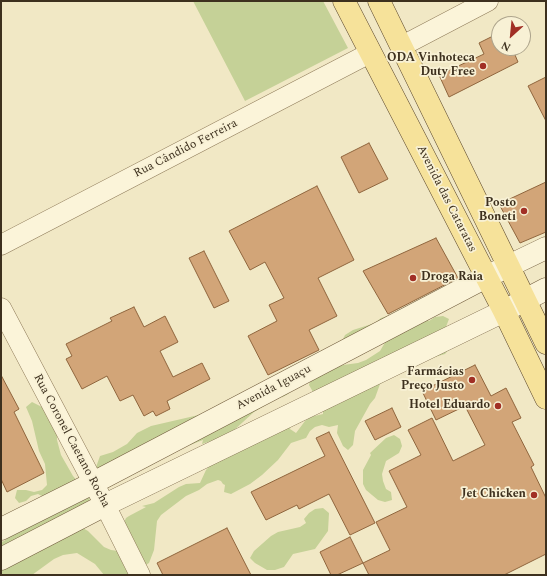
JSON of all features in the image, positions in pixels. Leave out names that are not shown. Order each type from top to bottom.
[{"type":"main road","name":"Avenida das Cataratas","points":[[344,1],[504,311],[546,398]]},
{"type":"main road","name":"Avenida das Cataratas","points":[[379,1],[546,343]]},
{"type":"street","points":[[402,46],[488,1]]},
{"type":"street","name":"Rua Cândido Ferreira","points":[[1,245],[370,53]]},
{"type":"street","name":"Avenida Iguaçu","points":[[1,529],[93,483],[508,266],[546,248]]},
{"type":"street","points":[[1,559],[105,505],[504,311],[546,289]]},
{"type":"street","name":"Rua Coronel Caetano Rocha","points":[[1,308],[105,505],[140,575]]},
{"type":"green space","points":[[193,1],[323,1],[348,48],[245,101]]},
{"type":"green space","points":[[441,288],[447,293],[447,302],[442,307],[423,317],[429,321],[435,317],[443,316],[449,319],[444,332],[451,337],[454,343],[445,354],[417,362],[380,384],[375,398],[355,431],[353,445],[348,450],[343,446],[337,433],[338,425],[329,427],[322,425],[315,427],[310,431],[306,438],[291,443],[278,460],[262,475],[250,484],[231,494],[224,492],[225,485],[221,481],[218,480],[207,484],[199,490],[186,496],[161,515],[157,521],[154,550],[149,563],[129,575],[104,575],[95,564],[77,553],[63,555],[54,559],[32,575],[1,575],[1,542],[25,524],[30,518],[31,511],[45,504],[44,497],[38,494],[19,503],[15,498],[17,490],[34,492],[42,490],[47,485],[45,464],[39,451],[32,421],[26,407],[32,402],[48,410],[54,415],[57,422],[57,440],[61,455],[73,476],[90,496],[89,504],[85,512],[73,519],[52,524],[39,530],[34,534],[34,541],[41,545],[55,541],[73,527],[81,527],[88,531],[104,547],[118,551],[124,548],[128,542],[122,526],[126,518],[146,507],[142,506],[154,503],[179,487],[186,484],[200,483],[206,470],[216,459],[235,448],[264,426],[287,416],[291,422],[290,429],[296,433],[310,417],[323,414],[323,407],[326,400],[348,387],[363,382],[367,377],[380,370],[385,365],[372,365],[365,367],[342,386],[328,392],[313,392],[309,385],[311,378],[343,365],[358,363],[366,360],[380,351],[387,339],[380,335],[374,334],[367,337],[357,348],[335,359],[320,364],[308,373],[288,394],[281,398],[287,393],[280,396],[254,412],[232,432],[214,440],[202,444],[203,440],[190,445],[174,445],[160,450],[122,469],[109,473],[95,470],[100,456],[113,452],[127,444],[137,433],[151,426],[216,411],[236,401],[243,404],[258,402],[263,396],[263,389],[269,384],[310,368],[328,353],[342,348],[342,341],[345,335],[353,330],[375,323],[381,318],[403,311],[410,306],[431,297]]},
{"type":"green space","points":[[394,435],[400,439],[402,446],[399,453],[386,461],[382,474],[386,489],[391,492],[392,500],[385,502],[378,500],[366,490],[363,484],[363,470],[371,455],[370,453],[386,438]]},
{"type":"green space","points":[[323,508],[329,513],[328,531],[315,549],[293,554],[284,567],[275,570],[267,570],[255,563],[250,558],[254,551],[271,536],[278,532],[300,527],[306,523],[304,519],[309,513],[315,509]]},
{"type":"building","name":"ODA Vinhoteca Duty Free","points":[[491,37],[491,56],[515,56],[518,62],[449,97],[439,75],[484,54],[479,43]]},
{"type":"building","points":[[546,77],[546,121],[528,86]]},
{"type":"building","points":[[369,143],[388,179],[359,193],[341,157]]},
{"type":"building","name":"Posto Boneti","points":[[546,182],[546,232],[520,243],[499,204]]},
{"type":"building","points":[[317,186],[354,260],[318,278],[337,316],[309,330],[319,350],[268,375],[248,336],[277,321],[269,305],[284,298],[265,262],[250,270],[229,231]]},
{"type":"building","name":"Droga Raia","points":[[436,238],[458,278],[388,314],[363,271]]},
{"type":"building","points":[[204,251],[229,301],[214,308],[189,258]]},
{"type":"building","points":[[134,307],[144,327],[165,316],[178,342],[160,351],[173,377],[202,363],[210,379],[167,401],[170,409],[156,416],[153,411],[144,416],[133,395],[120,401],[107,376],[82,389],[66,359],[72,356],[66,344],[112,321],[110,318]]},
{"type":"building","points":[[475,365],[491,396],[506,388],[521,418],[512,422],[534,465],[531,467],[546,498],[546,554],[504,575],[369,575],[363,563],[390,550],[376,522],[407,507],[389,471],[421,455],[408,430],[432,418],[453,461],[485,445],[465,406],[436,420],[422,391]]},
{"type":"building","points":[[1,375],[19,409],[14,412],[44,473],[7,492],[1,479]]},
{"type":"building","points":[[392,408],[401,427],[375,440],[365,421]]},
{"type":"building","points":[[329,432],[375,523],[350,535],[329,494],[299,509],[297,505],[266,520],[251,492],[325,456],[316,438]]},
{"type":"building","points":[[227,528],[251,575],[163,575],[157,563]]},
{"type":"building","points":[[350,537],[363,563],[337,575],[331,575],[320,552]]},
{"type":"place","name":"ODA Vinhoteca Duty Free","points":[[483,66]]},
{"type":"place","name":"Posto Boneti","points":[[524,211]]},
{"type":"place","name":"Droga Raia","points":[[413,278]]},
{"type":"place","name":"Farmácias Preço Justo","points":[[472,380]]},
{"type":"place","name":"Hotel Eduardo","points":[[498,406]]},
{"type":"place","name":"Jet Chicken","points":[[534,495]]}]
